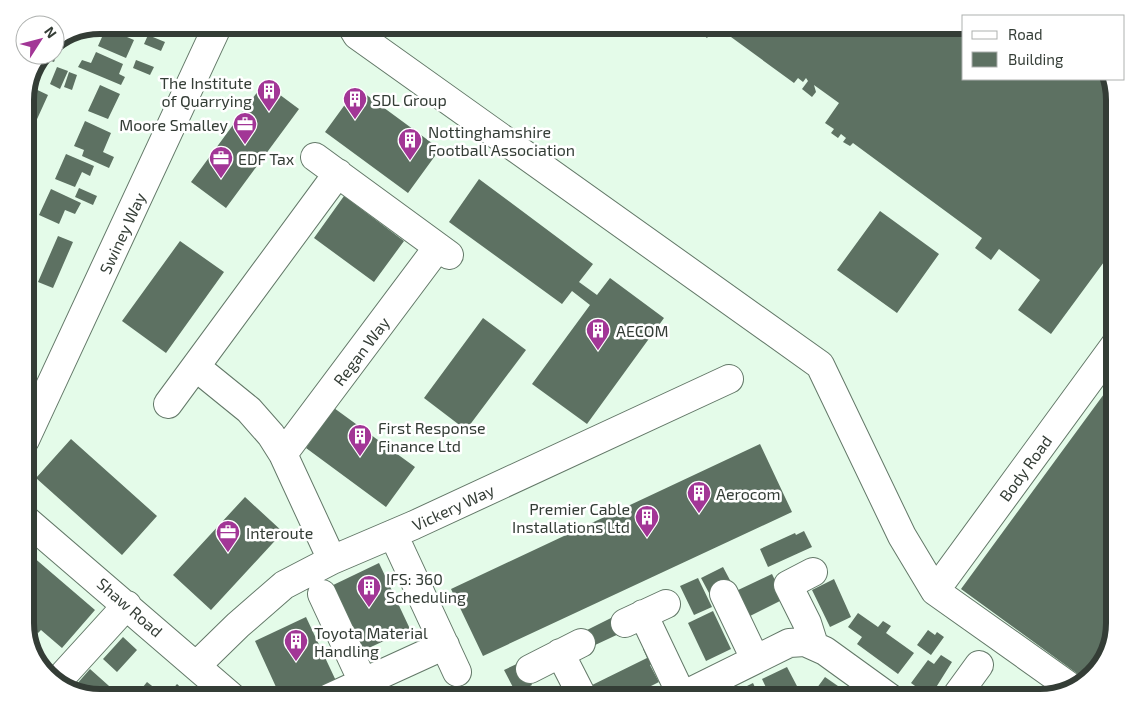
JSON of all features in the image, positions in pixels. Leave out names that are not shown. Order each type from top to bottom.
[{"type":"street","name":"Swiney Way","points":[[34,421],[214,34]]},
{"type":"street","points":[[356,34],[820,365],[902,536],[935,591],[1066,684]]},
{"type":"street","name":"Regan Way","points":[[283,454],[444,251],[315,157]]},
{"type":"street","points":[[168,404],[338,173]]},
{"type":"street","name":"Body Road","points":[[935,591],[1106,358]]},
{"type":"street","points":[[196,367],[249,410],[271,435],[283,454],[332,560]]},
{"type":"street","name":"Vickery Way","points":[[197,666],[238,625],[284,585],[332,560],[393,534],[729,379]]},
{"type":"street","name":"Shaw Road","points":[[34,527],[223,689]]},
{"type":"street","points":[[393,534],[457,672]]},
{"type":"street","points":[[813,572],[788,585],[807,623],[814,645]]},
{"type":"street","points":[[322,594],[364,682]]},
{"type":"street","points":[[724,594],[754,660]]},
{"type":"street","points":[[62,677],[127,605]]},
{"type":"street","points":[[645,614],[677,689]]},
{"type":"street","points":[[696,689],[790,643],[805,642],[814,645],[877,689]]},
{"type":"street","points":[[349,689],[445,644]]},
{"type":"street","points":[[530,669],[571,648],[581,689]]},
{"type":"street","points":[[962,689],[979,665]]},
{"type":"building","points":[[103,34],[120,34],[134,40],[126,58],[98,46]]},
{"type":"building","points":[[702,34],[710,34],[707,38]]},
{"type":"building","points":[[727,34],[962,34],[962,80],[1103,80],[1106,99],[1106,259],[1051,334],[1018,310],[1040,280],[999,249],[991,260],[975,248],[982,238],[853,143],[850,146],[843,142],[846,138],[841,134],[838,138],[831,133],[834,129],[825,123],[839,103],[814,85],[816,92],[812,97],[802,89],[808,81],[806,78],[803,82],[798,78],[794,83]]},
{"type":"building","points":[[148,35],[165,42],[161,51],[144,44]]},
{"type":"building","points":[[96,52],[123,64],[119,74],[125,77],[121,85],[78,67],[82,60],[91,63]]},
{"type":"building","points":[[136,60],[154,67],[150,75],[133,68]]},
{"type":"building","points":[[57,67],[68,71],[60,89],[50,84]]},
{"type":"building","points":[[69,72],[77,75],[72,90],[64,87]]},
{"type":"building","points":[[264,83],[299,109],[226,208],[191,182]]},
{"type":"building","points":[[100,85],[120,94],[108,119],[88,111]]},
{"type":"building","points":[[357,88],[440,149],[408,193],[325,132]]},
{"type":"building","points":[[35,89],[48,95],[34,126]]},
{"type":"building","points":[[85,121],[111,133],[103,152],[114,157],[109,168],[82,156],[84,150],[74,146]]},
{"type":"building","points":[[66,154],[94,166],[90,176],[82,172],[75,187],[55,179]]},
{"type":"building","points":[[479,179],[593,264],[579,282],[597,295],[610,278],[664,318],[587,424],[532,384],[590,305],[572,291],[562,304],[449,222]]},
{"type":"building","points":[[79,188],[97,196],[93,205],[75,197]]},
{"type":"building","points":[[51,189],[81,203],[75,214],[65,210],[59,224],[39,215]]},
{"type":"building","points":[[344,196],[404,241],[374,282],[314,238]]},
{"type":"building","points":[[880,211],[939,254],[897,313],[837,270]]},
{"type":"building","points":[[58,236],[73,242],[53,288],[38,282]]},
{"type":"building","points":[[180,241],[224,272],[166,353],[122,321]]},
{"type":"building","points":[[483,318],[526,350],[466,430],[424,398]]},
{"type":"building","points":[[1106,391],[1106,632],[1103,645],[1090,667],[1080,676],[961,589]]},
{"type":"building","name":"First Response Finance Ltd","points":[[334,408],[415,467],[386,507],[306,448]]},
{"type":"building","points":[[71,439],[157,516],[122,555],[36,478]]},
{"type":"building","points":[[760,444],[792,512],[483,656],[451,589]]},
{"type":"building","name":"Interoute","points":[[245,497],[283,532],[211,610],[173,575]]},
{"type":"building","points":[[804,531],[812,547],[768,567],[760,549],[795,533],[796,535]]},
{"type":"building","points":[[34,558],[95,610],[62,648],[41,630],[38,633],[34,628]]},
{"type":"building","name":"IFS: 360 Scheduling","points":[[379,563],[410,629],[360,652],[329,587]]},
{"type":"building","points":[[723,567],[731,582],[709,593],[701,578]]},
{"type":"building","points":[[772,574],[784,599],[748,617],[736,591]]},
{"type":"building","points":[[698,578],[712,607],[694,615],[680,586]]},
{"type":"building","points":[[834,579],[851,617],[830,627],[812,590]]},
{"type":"building","points":[[713,611],[731,649],[706,661],[688,623]]},
{"type":"building","points":[[858,613],[878,627],[883,621],[891,626],[886,633],[914,653],[898,674],[857,644],[862,637],[848,627]]},
{"type":"building","points":[[615,616],[623,632],[593,646],[585,631]]},
{"type":"building","name":"Toyota Material Handling","points":[[306,617],[337,683],[325,689],[277,689],[255,641]]},
{"type":"building","points":[[928,630],[935,635],[937,632],[944,637],[931,655],[917,645]]},
{"type":"building","points":[[123,637],[137,650],[117,672],[103,659]]},
{"type":"building","points":[[650,646],[658,661],[650,665],[659,682],[645,689],[586,689],[647,658],[643,649]]},
{"type":"building","points":[[941,655],[952,662],[935,689],[919,689],[911,683],[928,660],[934,664]]},
{"type":"building","points":[[521,662],[532,685],[524,689],[514,689],[504,670]]},
{"type":"building","points":[[787,667],[798,688],[767,689],[762,679]]},
{"type":"building","points":[[90,669],[112,689],[91,689],[76,685]]},
{"type":"building","points":[[825,677],[842,689],[816,689]]},
{"type":"building","points":[[147,682],[156,689],[141,689]]},
{"type":"building","points":[[753,683],[756,689],[741,689]]},
{"type":"building","points":[[177,684],[182,689],[173,689]]},
{"type":"place","name":"The Institute of Quarrying","points":[[269,112]]},
{"type":"place","name":"SDL Group","points":[[355,120]]},
{"type":"place","name":"Moore Smalley","points":[[245,145]]},
{"type":"place","name":"Nottinghamshire Football Association","points":[[410,161]]},
{"type":"place","name":"EDF Tax","points":[[221,179]]},
{"type":"place","name":"AECOM","points":[[598,351]]},
{"type":"place","name":"First Response Finance Ltd","points":[[360,457]]},
{"type":"place","name":"Aerocom","points":[[699,514]]},
{"type":"place","name":"Premier Cable Installations Ltd","points":[[647,538]]},
{"type":"place","name":"Interoute","points":[[228,553]]},
{"type":"place","name":"IFS: 360 Scheduling","points":[[369,608]]},
{"type":"place","name":"Toyota Material Handling","points":[[296,662]]}]
